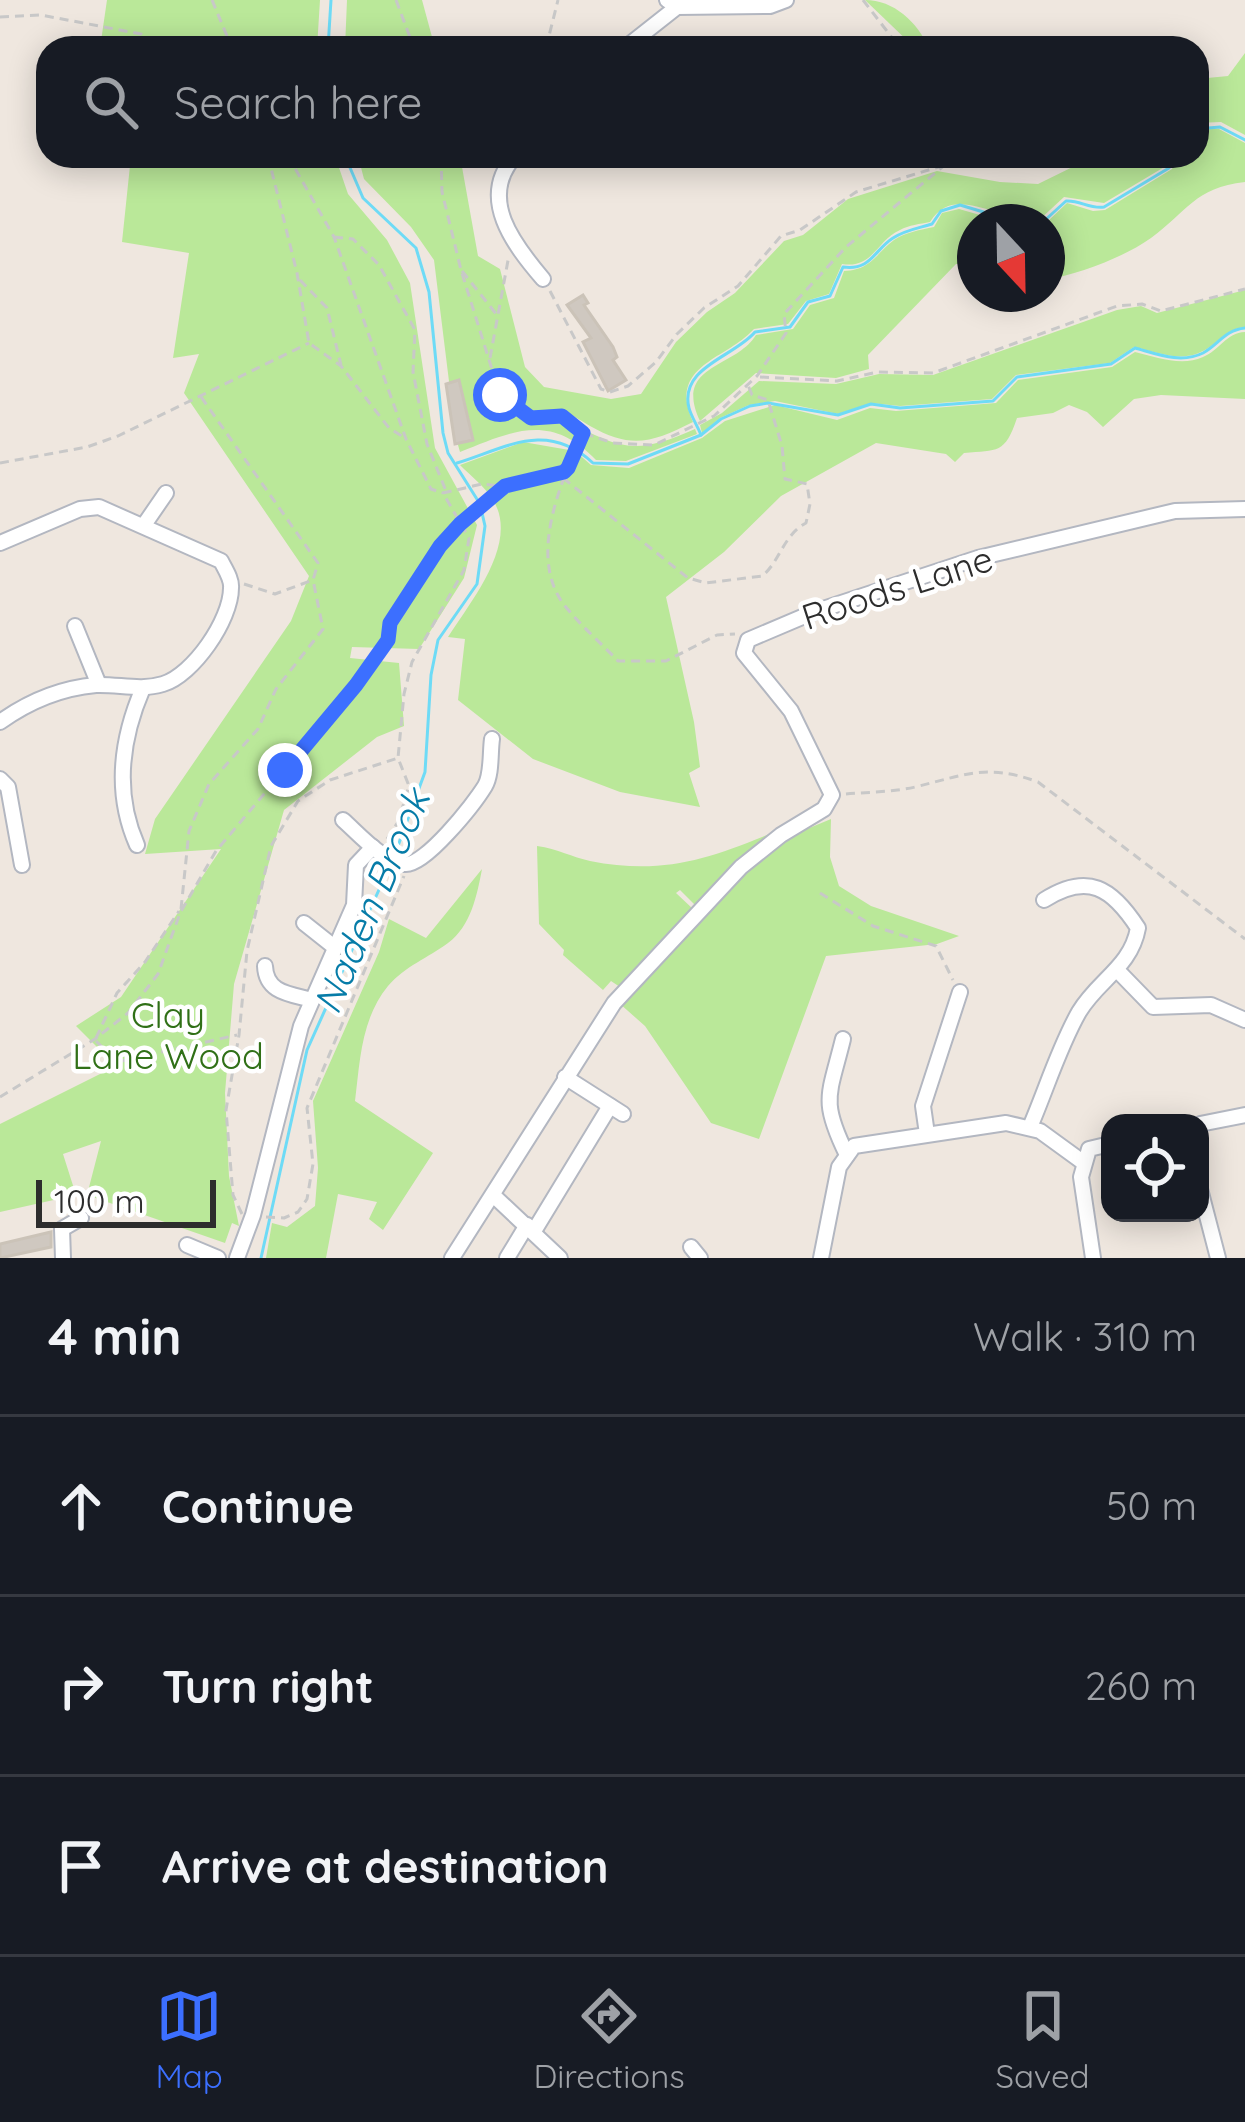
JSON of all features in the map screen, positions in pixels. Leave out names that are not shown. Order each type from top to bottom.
[{"type":"street","points":[[638,36],[672,3],[770,6],[786,0]]},
{"type":"street","points":[[509,168],[498,188],[504,220],[513,242],[543,279]]},
{"type":"street","points":[[145,525],[166,494]]},
{"type":"street","points":[[0,543],[91,507],[145,525],[221,561],[231,581],[217,633],[189,668],[167,683],[66,690],[22,706],[0,722]]},
{"type":"street","name":"Roods Lane","points":[[748,640],[798,618],[978,558],[1175,511],[1245,509]]},
{"type":"street","points":[[75,626],[99,685]]},
{"type":"street","points":[[452,1258],[590,1035],[635,980],[741,867],[828,802],[791,711],[744,653],[748,640]]},
{"type":"street","points":[[137,845],[123,794],[127,725],[143,688]]},
{"type":"street","points":[[237,1258],[253,1215],[301,1026],[354,905],[356,865],[427,856],[487,783],[492,739]]},
{"type":"street","points":[[0,779],[8,787],[22,865]]},
{"type":"street","points":[[343,820],[394,858]]},
{"type":"street","points":[[1030,1127],[1077,1016],[1135,947],[1138,928],[1101,888],[1081,883],[1045,900]]},
{"type":"street","points":[[1066,888],[1071,908]]},
{"type":"street","points":[[304,923],[333,946]]},
{"type":"street","points":[[265,966],[265,978],[272,987],[312,1000]]},
{"type":"street","points":[[1118,970],[1153,1007],[1211,1005],[1245,1020]]},
{"type":"street","points":[[927,1134],[923,1106],[961,1001]]},
{"type":"street","points":[[843,1039],[844,1068],[828,1102],[830,1123],[847,1155]]},
{"type":"street","points":[[507,1258],[616,1110],[565,1077]]},
{"type":"street","points":[[1209,1122],[1245,1114]]},
{"type":"street","points":[[820,1258],[839,1167],[854,1146],[1006,1123],[1030,1127],[1084,1163]]},
{"type":"street","points":[[1093,1258],[1081,1177],[1089,1149],[1101,1146]]},
{"type":"street","points":[[493,1196],[560,1258]]},
{"type":"street","points":[[63,1258],[62,1228],[81,1218]]},
{"type":"street","points":[[1209,1222],[1218,1258]]},
{"type":"street","points":[[187,1245],[218,1258]]},
{"type":"path","points":[[212,0],[227,36]]},
{"type":"path","points":[[396,0],[410,36]]},
{"type":"path","points":[[549,36],[558,0]]},
{"type":"path","points":[[863,0],[891,36]]},
{"type":"path","points":[[0,17],[41,15],[143,36]]},
{"type":"path","points":[[271,168],[309,343],[341,366],[389,428],[406,439]]},
{"type":"path","points":[[295,168],[334,237],[406,439],[431,489],[445,493],[482,484],[505,486],[565,473]]},
{"type":"path","points":[[441,168],[442,192],[461,270],[500,395],[531,418],[562,416],[582,435],[654,445],[701,422],[748,385],[786,333],[784,314],[846,247],[941,168]]},
{"type":"path","points":[[543,279],[601,389],[610,392],[628,386],[656,362],[677,334],[704,308],[738,286],[782,236],[800,230],[856,191],[933,168]]},
{"type":"path","points":[[263,1216],[298,1212],[307,1199],[313,1164],[308,1108],[375,951],[409,786],[398,758],[404,694],[412,662],[464,570],[469,538],[427,444],[413,372],[415,330],[380,265],[352,239],[334,237]]},
{"type":"path","points":[[489,364],[513,242]]},
{"type":"path","points":[[461,270],[479,287],[497,316]]},
{"type":"path","points":[[298,279],[327,308],[341,366]]},
{"type":"path","points":[[757,376],[838,381],[878,372],[933,373],[1117,306],[1142,304],[1161,311],[1245,289]]},
{"type":"path","points":[[666,334],[677,334]]},
{"type":"path","points":[[0,463],[118,436],[309,343]]},
{"type":"path","points":[[565,473],[688,578],[706,583],[762,576],[769,572],[776,553],[806,523],[810,504],[807,484],[785,479],[782,446],[767,400],[752,395],[748,385]]},
{"type":"path","points":[[0,1096],[95,1040],[128,1013],[158,974],[181,910],[189,830],[209,784],[259,729],[276,689],[323,629],[313,580],[318,563],[200,394]]},
{"type":"path","points":[[582,435],[565,473],[552,522],[548,566],[562,603],[618,661],[666,661],[717,635],[736,634],[748,640]]},
{"type":"path","points":[[95,1040],[117,993],[145,962],[216,851],[356,685],[388,640],[390,623],[440,546],[505,486]]},
{"type":"path","points":[[231,581],[275,594],[313,580]]},
{"type":"path","points":[[828,802],[910,788],[975,770],[1008,771],[1038,782],[1245,939]]},
{"type":"path","points":[[820,893],[873,926],[936,946],[961,1001]]},
{"type":"path","points":[[95,1040],[117,1062],[239,1035]]},
{"type":"green space","points":[[107,0],[320,0],[318,36],[102,36]]},
{"type":"green space","points":[[347,0],[422,0],[432,36],[346,36]]},
{"type":"green space","points":[[865,0],[903,14],[922,36],[902,36]]},
{"type":"green space","points":[[1245,53],[1245,135],[1221,122],[1209,122],[1209,78],[1228,76]]},
{"type":"green space","points":[[1209,128],[1245,143],[1245,182],[1203,195],[1128,252],[1065,275],[1065,205],[1105,210],[1172,168],[1209,168]]},
{"type":"green space","name":"Clay Lane Wood","points":[[130,168],[339,168],[348,194],[387,240],[410,283],[435,448],[477,525],[464,578],[419,649],[352,647],[350,658],[399,663],[404,726],[377,737],[284,810],[234,984],[225,1093],[229,1176],[239,1226],[232,1223],[225,1243],[87,1195],[101,1141],[63,1154],[76,1195],[0,1212],[0,1124],[116,1066],[76,1026],[121,997],[221,849],[145,854],[155,819],[291,621],[309,576],[184,393],[199,354],[173,358],[189,253],[122,242]]},
{"type":"green space","points":[[361,168],[462,168],[478,256],[500,269],[525,367],[544,387],[611,399],[641,394],[676,342],[707,312],[735,293],[784,241],[803,235],[848,199],[937,171],[1038,184],[1071,168],[1163,168],[1104,203],[1064,197],[1056,204],[957,204],[943,209],[930,222],[900,230],[868,258],[842,264],[829,294],[806,301],[788,324],[754,329],[703,366],[688,388],[693,422],[666,434],[630,441],[554,412],[553,418],[626,445],[656,443],[695,429],[697,434],[626,461],[596,460],[563,436],[531,430],[460,452],[434,260],[411,227],[364,179]]},
{"type":"green space","points":[[957,209],[957,264],[868,355],[869,369],[836,378],[756,373],[700,421],[694,388],[710,369],[735,355],[756,335],[793,329],[810,305],[834,298],[844,271],[867,264],[908,233],[934,227],[942,213]]},
{"type":"green space","points":[[1245,290],[1245,327],[1195,354],[1169,355],[1134,347],[1110,363],[1016,375],[992,399],[900,406],[871,403],[838,414],[775,401],[749,405],[720,418],[702,433],[700,425],[759,381],[836,384],[879,374],[933,375],[1117,310],[1141,306],[1157,313]]},
{"type":"green space","points":[[1245,332],[1245,399],[1161,395],[1134,399],[1103,427],[1087,412],[1069,405],[1053,413],[1017,418],[999,448],[964,453],[955,462],[946,454],[876,443],[781,496],[724,552],[666,597],[694,722],[700,767],[689,773],[700,807],[620,792],[533,759],[458,700],[465,639],[448,637],[489,572],[500,535],[493,500],[460,465],[523,442],[575,451],[591,465],[629,468],[702,438],[725,421],[775,405],[837,420],[870,408],[896,411],[996,403],[1018,380],[1112,367],[1135,352],[1195,360]]},
{"type":"green space","points":[[831,819],[830,857],[839,886],[871,906],[959,936],[937,944],[826,956],[759,1139],[711,1123],[645,1026],[619,1003],[740,874],[783,839]]},
{"type":"green space","points":[[772,833],[696,906],[680,890],[676,893],[693,909],[620,987],[611,981],[603,990],[563,955],[564,950],[539,924],[537,846],[616,865],[662,865],[726,851]]},
{"type":"green space","points":[[482,869],[462,928],[395,979],[379,999],[361,1056],[355,1101],[433,1153],[383,1230],[369,1219],[377,1202],[338,1194],[326,1258],[266,1258],[272,1223],[287,1227],[315,1206],[318,1168],[313,1101],[389,919],[426,938]]},
{"type":"building","points":[[583,295],[588,303],[584,305],[613,347],[617,357],[613,360],[626,380],[608,391],[583,342],[591,338],[567,305]]},
{"type":"building","points":[[459,380],[473,440],[455,444],[446,384]]},
{"type":"building","points":[[51,1232],[51,1247],[0,1258],[0,1244]]},
{"type":"waterway","name":"Naden Brook","points":[[329,36],[331,0]]},
{"type":"waterway","points":[[1209,128],[1220,127],[1245,140]]},
{"type":"waterway","name":"Naden Brook","points":[[350,168],[363,198],[416,248],[429,292],[443,433],[448,453],[480,504],[485,526],[477,584],[438,640],[425,772],[395,854]]},
{"type":"waterway","points":[[1063,204],[1104,207],[1169,168]]},
{"type":"waterway","points":[[701,435],[688,394],[692,382],[710,364],[755,332],[790,327],[808,302],[830,296],[843,267],[866,263],[893,238],[932,224],[941,211],[957,206]]},
{"type":"waterway","points":[[457,463],[509,445],[542,440],[576,450],[593,463],[628,464],[701,435],[750,406],[768,403],[838,415],[871,404],[900,408],[993,401],[1017,377],[1111,364],[1135,348],[1186,358],[1245,328]]},
{"type":"waterway","name":"Naden Brook","points":[[261,1258],[307,1050],[391,863]]},
{"type":"route","points":[[285,770],[356,685],[388,640],[390,623],[440,546],[460,524],[505,486],[568,468],[583,433],[562,416],[531,418],[500,395]]}]
